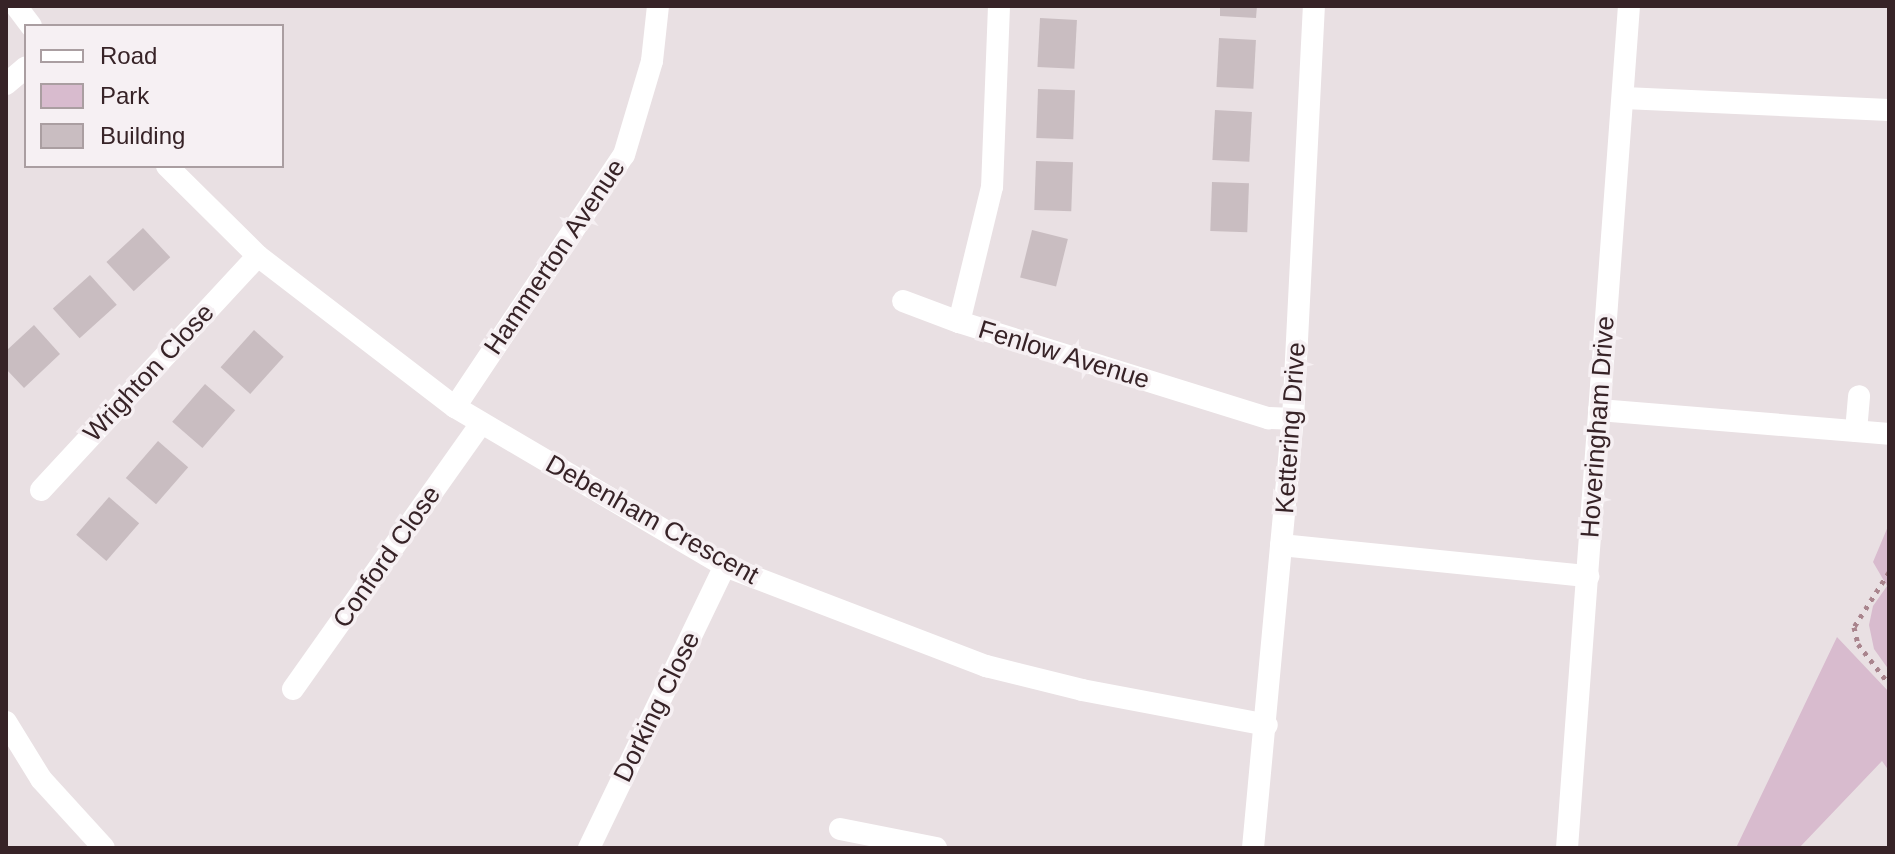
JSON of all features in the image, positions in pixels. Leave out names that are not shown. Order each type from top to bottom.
[{"type":"street","points":[[16,6],[30,24]]},
{"type":"street","name":"Hammerton Avenue","points":[[455,407],[624,155],[652,61],[658,6]]},
{"type":"street","name":"Fenlow Avenue","points":[[999,6],[992,187],[959,322],[1268,418],[1293,419]]},
{"type":"street","name":"Kettering Drive","points":[[1253,848],[1267,725],[1293,419],[1314,6]]},
{"type":"street","name":"Hoveringham Drive","points":[[1567,848],[1629,6]]},
{"type":"street","points":[[6,84],[24,69]]},
{"type":"street","points":[[1624,98],[1889,110]]},
{"type":"street","name":"Debenham Crescent","points":[[169,168],[258,256],[480,425],[725,566],[986,666],[1082,690],[1267,725]]},
{"type":"street","name":"Wrighton Close","points":[[41,490],[258,256]]},
{"type":"street","points":[[903,301],[959,322]]},
{"type":"street","points":[[1856,431],[1859,396]]},
{"type":"street","points":[[1599,410],[1889,434]]},
{"type":"street","name":"Conford Close","points":[[293,689],[480,425]]},
{"type":"street","points":[[1281,545],[1588,576]]},
{"type":"street","name":"Dorking Close","points":[[589,848],[725,566]]},
{"type":"street","points":[[6,722],[41,779],[104,848]]},
{"type":"street","points":[[840,829],[936,848]]},
{"type":"path","points":[[1889,572],[1854,627],[1858,644],[1889,684]]},
{"type":"green space","points":[[1889,524],[1889,670],[1874,649],[1869,625],[1873,606],[1887,586],[1873,562]]},
{"type":"green space","points":[[1837,637],[1889,692],[1889,771],[1882,761],[1799,848],[1736,848]]},
{"type":"building","points":[[1220,6],[1257,6],[1256,18],[1220,16]]},
{"type":"building","points":[[1040,18],[1077,20],[1074,69],[1037,67]]},
{"type":"building","points":[[1219,38],[1256,40],[1253,89],[1216,87]]},
{"type":"building","points":[[1038,89],[1075,90],[1073,139],[1036,138]]},
{"type":"building","points":[[1215,110],[1252,112],[1249,162],[1212,160]]},
{"type":"building","points":[[1036,161],[1073,162],[1071,211],[1034,210]]},
{"type":"building","points":[[1212,182],[1249,183],[1247,232],[1210,231]]},
{"type":"building","points":[[143,228],[170,257],[134,291],[106,262]]},
{"type":"building","points":[[1032,230],[1068,239],[1056,286],[1020,278]]},
{"type":"building","points":[[90,275],[117,305],[80,338],[53,308]]},
{"type":"building","points":[[34,325],[60,354],[24,388],[6,369],[6,351]]},
{"type":"building","points":[[254,330],[284,357],[250,394],[221,367]]},
{"type":"building","points":[[205,384],[235,410],[202,448],[172,422]]},
{"type":"building","points":[[158,441],[188,467],[156,504],[126,478]]},
{"type":"building","points":[[109,497],[139,523],[106,561],[76,535]]}]
